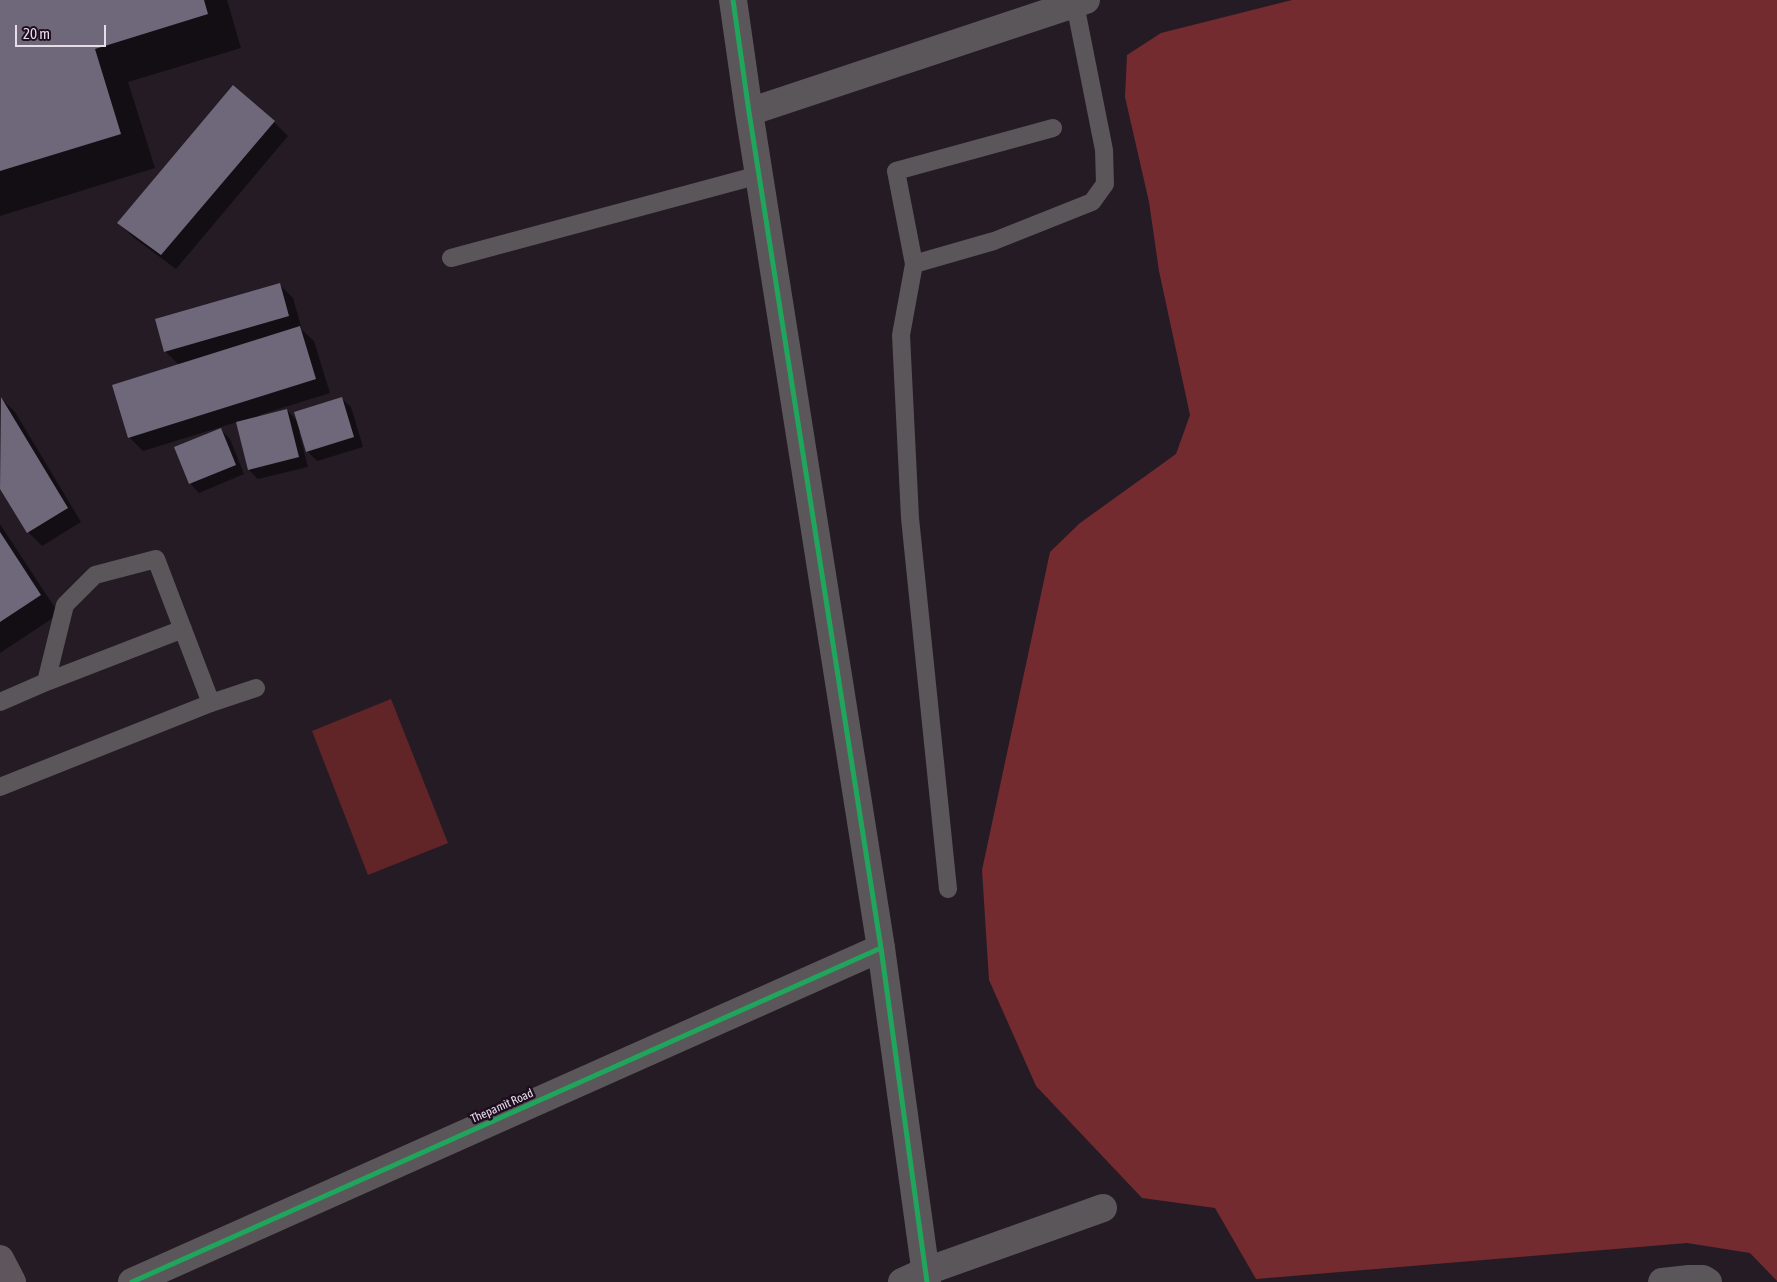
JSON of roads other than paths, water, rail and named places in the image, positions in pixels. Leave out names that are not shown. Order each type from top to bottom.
[{"type":"main road","points":[[0,1259],[12,1282]]},
{"type":"street","points":[[734,0],[749,112],[881,948],[918,1279],[1103,1208]]},
{"type":"street","points":[[749,112],[1081,2]]},
{"type":"street","name":"Thepamit Road","points":[[132,1282],[881,948]]},
{"type":"street","points":[[1662,1282],[1703,1279],[1708,1282]]},
{"type":"lane","points":[[914,264],[994,241],[1092,202],[1105,184],[1104,150],[1081,2]]},
{"type":"lane","points":[[948,889],[910,518],[901,335],[914,264],[896,170],[1053,128]]},
{"type":"lane","points":[[451,258],[759,175]]},
{"type":"lane","points":[[46,682],[65,605],[95,575],[156,560],[211,703]]},
{"type":"lane","points":[[0,702],[46,682],[183,630]]},
{"type":"lane","points":[[0,787],[211,703],[256,688]]}]
